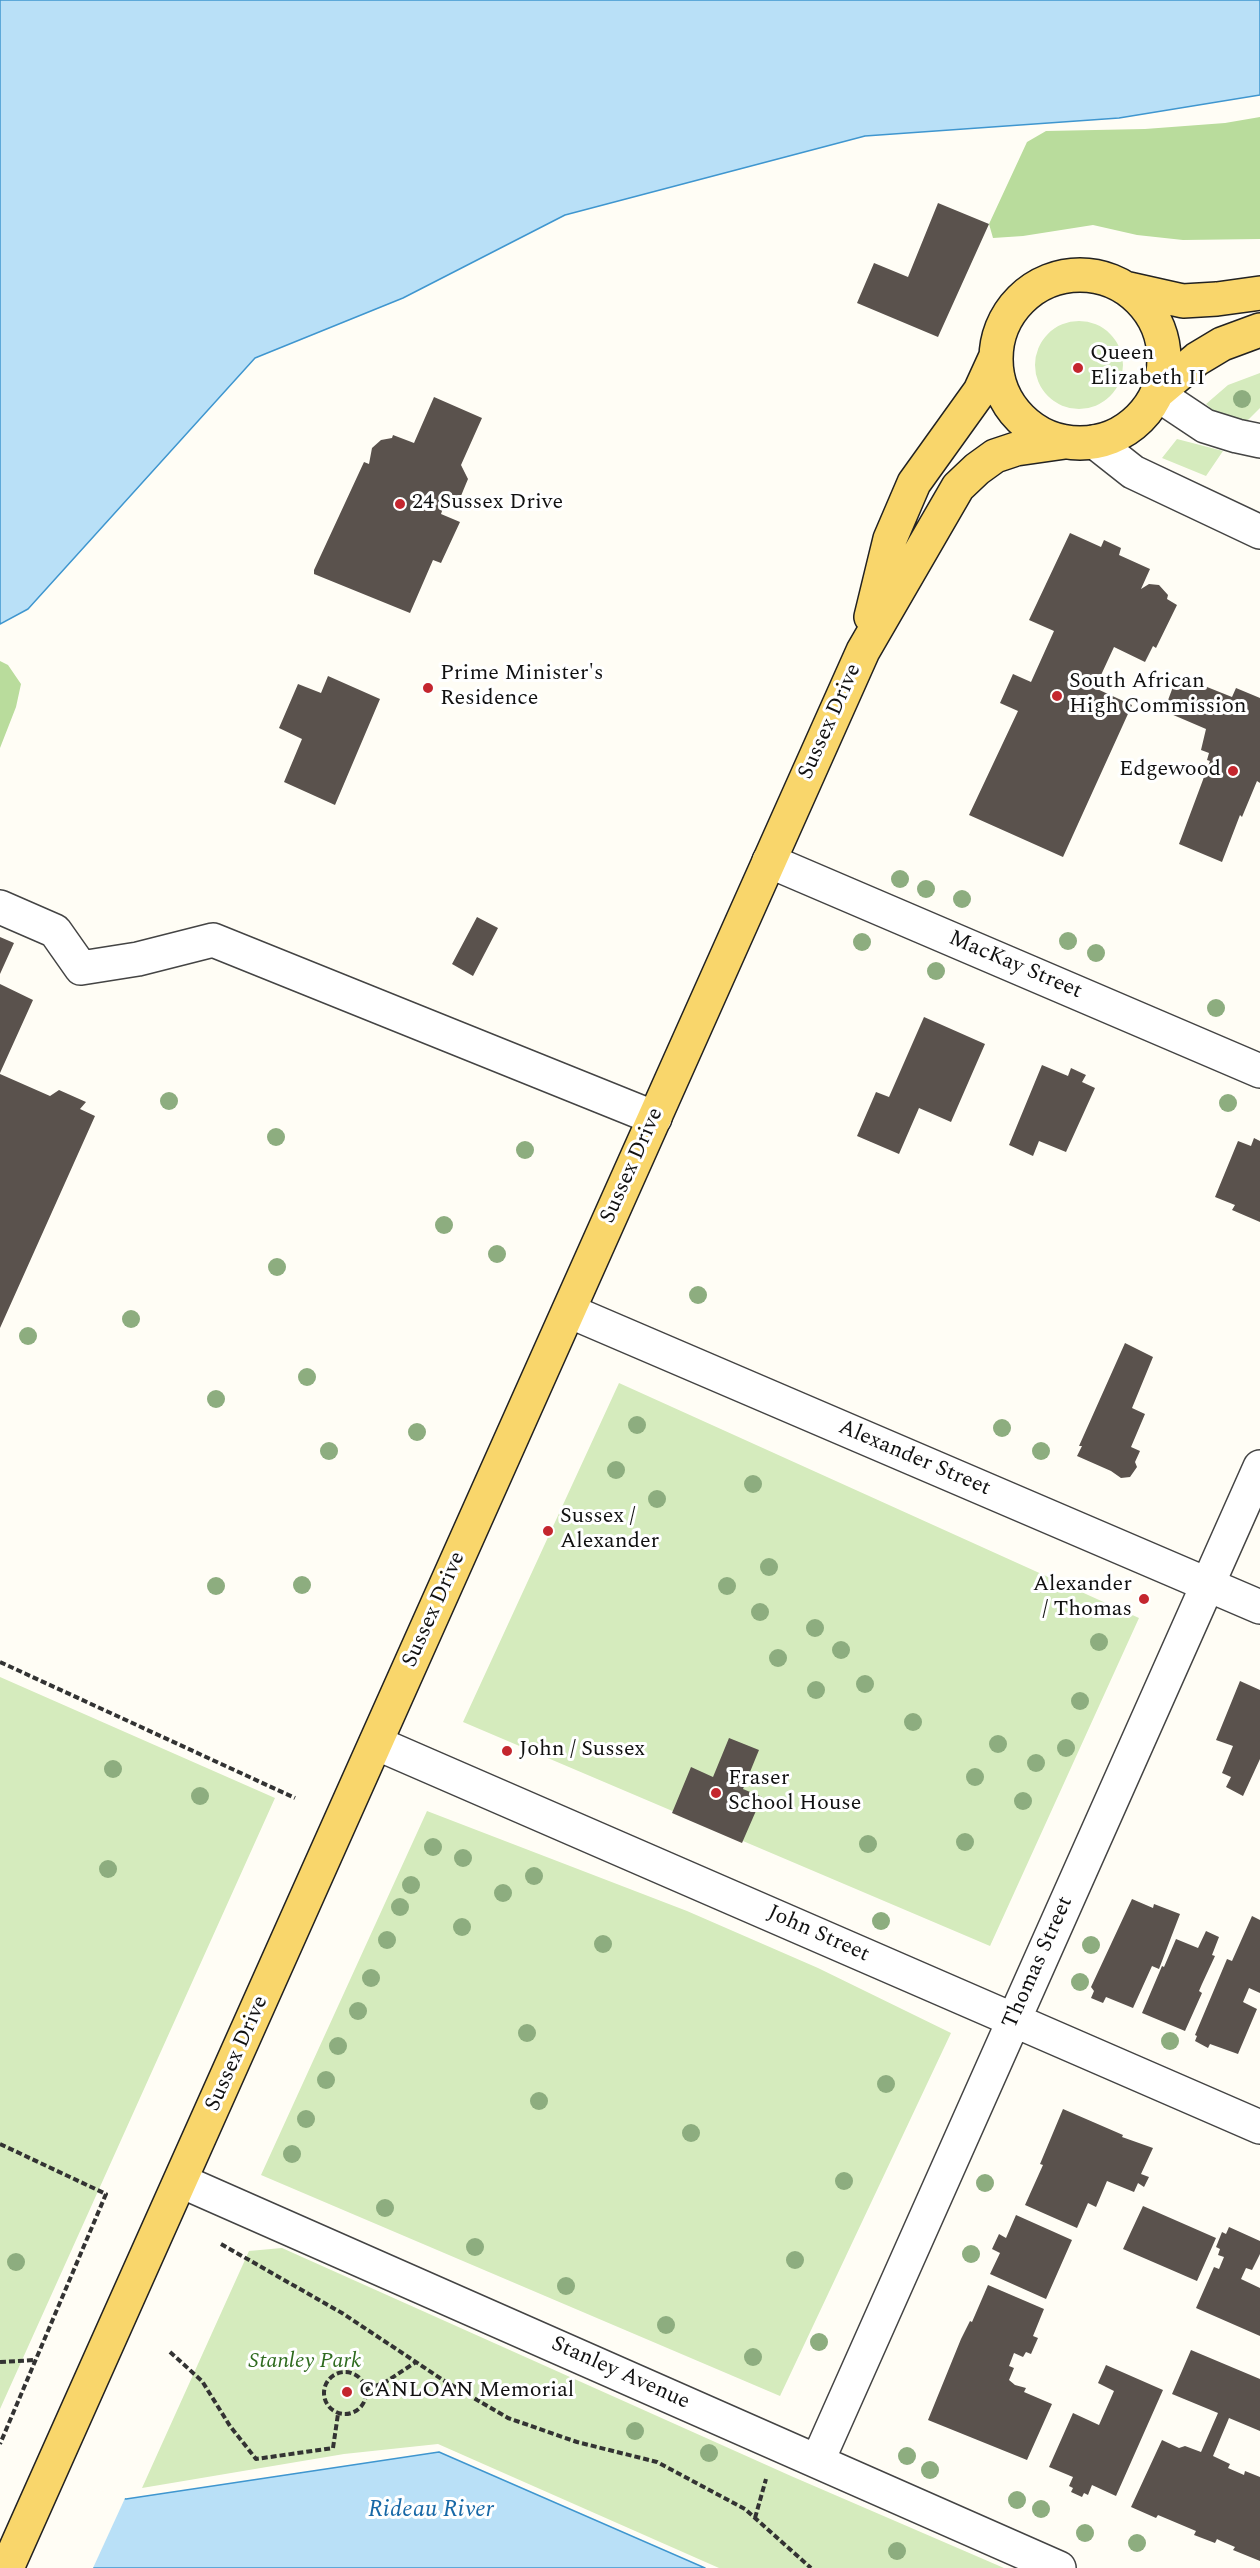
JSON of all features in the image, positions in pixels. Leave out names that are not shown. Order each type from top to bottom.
[{"type":"main road","points":[[1260,293],[1183,301],[1125,288],[1098,277],[1069,275],[1041,285],[1018,303],[1002,328],[996,356],[999,380],[1008,402],[1023,421],[1042,434],[1080,442],[1120,433],[1142,416],[1157,393],[1197,359],[1222,344],[1260,330]]},
{"type":"main road","points":[[1125,288],[1143,303],[1156,323],[1164,345],[1164,369],[1157,393]]},
{"type":"main road","name":"Sussex Drive","points":[[863,651],[890,539],[914,483],[980,391],[996,356]]},
{"type":"main road","name":"Sussex Drive","points":[[7,2568],[863,651],[958,487],[995,456],[1016,449],[1080,442]]},
{"type":"street","points":[[1157,393],[1205,426],[1260,441]]},
{"type":"street","points":[[1080,442],[1133,472],[1260,532]]},
{"type":"street","name":"MacKay Street","points":[[769,861],[1260,1071]]},
{"type":"street","points":[[0,907],[55,931],[81,968],[138,959],[213,940],[655,1118]]},
{"type":"street","name":"Alexander Street","points":[[569,1311],[1260,1607]]},
{"type":"street","name":"Thomas Street","points":[[818,2460],[1260,1467]]},
{"type":"street","name":"John Street","points":[[376,1743],[1260,2127]]},
{"type":"street","name":"Stanley Avenue","points":[[181,2181],[1059,2568]]},
{"type":"path","points":[[0,1662],[295,1798]]},
{"type":"path","points":[[0,2144],[106,2194],[0,2445]]},
{"type":"path","points":[[221,2244],[342,2313],[416,2362],[508,2418],[577,2442],[657,2462],[745,2510],[811,2568]]},
{"type":"path","points":[[170,2352],[202,2381],[230,2426],[256,2459],[333,2448],[338,2414]]},
{"type":"path","points":[[0,2362],[35,2360]]},
{"type":"path","points":[[366,2389],[384,2383],[416,2362]]},
{"type":"path","points":[[346,2372],[353,2374],[359,2377],[366,2389],[364,2403],[353,2414],[338,2414],[332,2411],[324,2399],[324,2386],[333,2375],[346,2372]]},
{"type":"path","points":[[755,2518],[768,2470]]},
{"type":"green space","points":[[1260,117],[1260,239],[1183,240],[1137,235],[1093,225],[1023,236],[993,238],[989,224],[1027,142],[1046,131],[1145,129],[1225,123]]},
{"type":"green space","points":[[1079,321],[1096,324],[1110,334],[1120,348],[1123,365],[1120,382],[1110,396],[1096,406],[1079,409],[1062,406],[1048,396],[1038,382],[1035,365],[1038,348],[1048,334],[1062,324]]},
{"type":"green space","points":[[1260,373],[1260,408],[1243,425],[1224,420],[1206,404],[1228,385]]},
{"type":"green space","points":[[1177,439],[1223,451],[1206,476],[1162,458]]},
{"type":"green space","points":[[0,661],[8,665],[21,684],[16,707],[0,748]]},
{"type":"green space","name":"Fraser School House","points":[[619,1383],[1139,1618],[990,1946],[463,1722]]},
{"type":"green space","points":[[0,1677],[275,1798],[0,2409]]},
{"type":"green space","points":[[427,1811],[687,1911],[818,1968],[951,2033],[780,2396],[261,2175]]},
{"type":"green space","name":"Stanley Park","points":[[282,2248],[791,2476],[1004,2568],[719,2568],[438,2444],[344,2454],[142,2488],[249,2251]]},
{"type":"water","points":[[0,0],[1260,0],[1260,95],[1119,118],[865,136],[565,215],[403,298],[255,358],[28,609],[0,624]]},
{"type":"water","name":"Rideau River","points":[[439,2452],[705,2568],[0,2568],[0,2473],[126,2499]]},
{"type":"pier","points":[[0,2470],[126,2496],[93,2568],[0,2568]]},
{"type":"building","points":[[938,203],[989,224],[938,337],[857,303],[874,263],[908,277]]},
{"type":"building","name":"24 Sussex Drive","points":[[434,397],[482,418],[461,465],[468,479],[458,503],[443,508],[441,514],[460,522],[441,563],[433,560],[410,613],[314,574],[314,570],[364,462],[369,464],[372,448],[381,440],[392,438],[393,435],[414,443]]},
{"type":"building","name":"South African High Commission","points":[[1070,533],[1101,547],[1104,540],[1121,548],[1119,555],[1150,569],[1141,589],[1149,584],[1159,585],[1168,595],[1167,599],[1177,605],[1156,648],[1153,646],[1145,662],[1114,647],[1095,688],[1132,705],[1063,857],[969,815],[1018,711],[1000,703],[1013,674],[1031,682],[1054,631],[1029,620]]},
{"type":"building","points":[[328,676],[380,699],[335,805],[284,782],[302,739],[279,728],[298,684],[321,693]]},
{"type":"building","name":"Edgewood","points":[[1187,679],[1232,697],[1236,688],[1260,698],[1260,783],[1257,781],[1242,817],[1240,815],[1222,862],[1179,844],[1210,761],[1207,760],[1209,753],[1201,750],[1206,729],[1164,711],[1174,684],[1184,688]]},
{"type":"building","points":[[477,917],[498,928],[473,976],[452,964]]},
{"type":"building","points":[[0,937],[14,943],[0,974]]},
{"type":"building","points":[[0,984],[33,1000],[0,1073]]},
{"type":"building","points":[[924,1017],[985,1044],[951,1122],[919,1108],[899,1154],[857,1136],[876,1092],[889,1097]]},
{"type":"building","points":[[1042,1065],[1068,1076],[1071,1068],[1086,1075],[1082,1082],[1095,1088],[1066,1152],[1039,1141],[1033,1156],[1009,1145]]},
{"type":"building","points":[[0,1074],[50,1096],[59,1090],[86,1102],[80,1109],[95,1116],[0,1328]]},
{"type":"building","points":[[1254,1138],[1260,1141],[1260,1222],[1232,1210],[1235,1205],[1215,1197],[1238,1141],[1251,1146]]},
{"type":"building","points":[[1125,1343],[1153,1357],[1132,1408],[1145,1414],[1131,1447],[1140,1451],[1135,1462],[1137,1467],[1130,1477],[1121,1478],[1077,1456],[1082,1446],[1079,1446]]},
{"type":"building","points":[[1240,1681],[1260,1690],[1260,1759],[1243,1796],[1226,1787],[1231,1777],[1222,1773],[1233,1746],[1216,1740]]},
{"type":"building","name":"Fraser School House","points":[[729,1738],[759,1750],[743,1789],[762,1797],[742,1843],[672,1813],[691,1767],[713,1777]]},
{"type":"building","points":[[1132,1899],[1153,1908],[1154,1904],[1180,1914],[1159,1969],[1152,1966],[1133,2008],[1106,1997],[1103,2003],[1091,1998],[1094,1991],[1091,1987]]},
{"type":"building","points":[[1252,1916],[1260,1920],[1260,1993],[1249,1988],[1243,2002],[1257,2009],[1238,2054],[1210,2044],[1208,2048],[1195,2041],[1197,2036],[1195,2035],[1227,1959],[1232,1961]]},
{"type":"building","points":[[1206,1931],[1219,1937],[1212,1955],[1215,1956],[1199,1991],[1202,1993],[1185,2031],[1142,2013],[1176,1939],[1198,1948]]},
{"type":"building","points":[[1063,2109],[1123,2135],[1122,2137],[1153,2148],[1141,2174],[1149,2177],[1144,2187],[1138,2183],[1134,2192],[1107,2181],[1096,2207],[1088,2203],[1077,2228],[1025,2205],[1043,2165],[1040,2164]]},
{"type":"building","points":[[1143,2206],[1216,2238],[1197,2281],[1123,2249]]},
{"type":"building","points":[[1016,2215],[1072,2240],[1046,2299],[990,2274],[1000,2253],[992,2249],[999,2234],[1006,2238]]},
{"type":"building","points":[[1229,2227],[1260,2241],[1260,2254],[1252,2270],[1246,2268],[1241,2279],[1260,2288],[1260,2336],[1196,2308],[1214,2267],[1219,2269],[1224,2257],[1218,2255],[1220,2249],[1216,2247],[1222,2232],[1226,2234]]},
{"type":"building","points":[[988,2285],[1044,2309],[1033,2336],[1038,2338],[1031,2354],[1026,2352],[1023,2357],[1014,2353],[1009,2366],[1014,2368],[1009,2380],[1015,2385],[1026,2388],[1024,2392],[1052,2404],[1027,2460],[928,2420],[961,2339],[970,2321],[972,2322]]},
{"type":"building","points":[[1191,2350],[1260,2379],[1260,2431],[1229,2418],[1213,2456],[1230,2464],[1228,2468],[1244,2475],[1245,2471],[1260,2477],[1260,2561],[1233,2550],[1235,2547],[1217,2539],[1215,2543],[1194,2535],[1196,2531],[1158,2515],[1156,2518],[1131,2507],[1162,2440],[1179,2448],[1185,2446],[1201,2452],[1218,2413],[1172,2394]]},
{"type":"building","points":[[1106,2365],[1163,2390],[1116,2496],[1092,2485],[1088,2495],[1084,2493],[1082,2497],[1071,2492],[1073,2488],[1069,2486],[1073,2477],[1049,2467],[1073,2413],[1099,2425],[1114,2391],[1098,2383]]},
{"type":"place","name":"Queen Elizabeth II","points":[[1078,368]]},
{"type":"place","name":"24 Sussex Drive","points":[[400,504]]},
{"type":"place","name":"Prime Minister's Residence","points":[[428,688]]},
{"type":"place","name":"South African High Commission","points":[[1057,696]]},
{"type":"place","name":"Edgewood","points":[[1233,771]]},
{"type":"place","name":"Sussex / Alexander","points":[[548,1531]]},
{"type":"place","name":"Alexander / Thomas","points":[[1144,1599]]},
{"type":"place","name":"John / Sussex","points":[[507,1751]]},
{"type":"place","name":"Fraser School House","points":[[716,1793]]},
{"type":"place","name":"CANLOAN Memorial","points":[[347,2392]]}]
